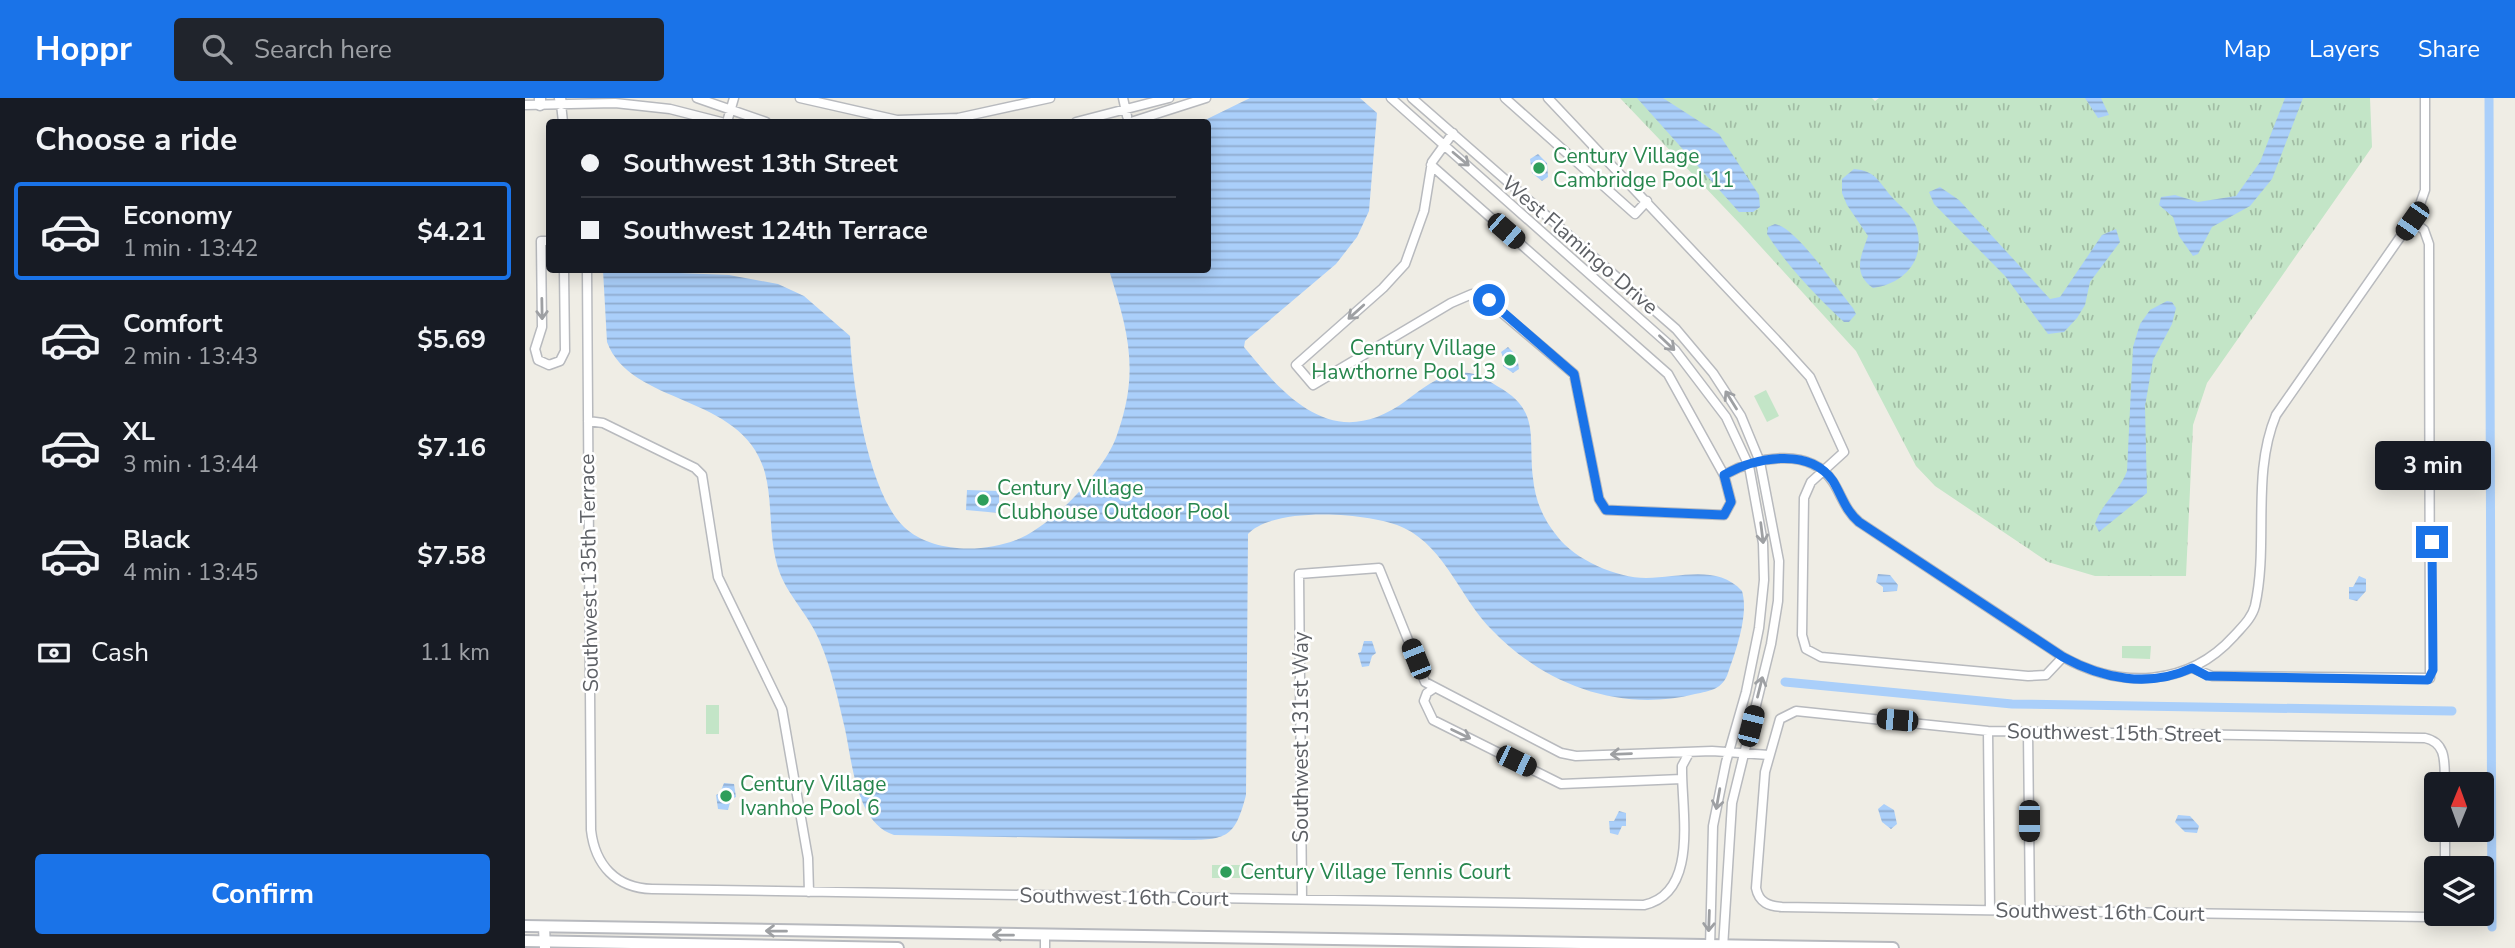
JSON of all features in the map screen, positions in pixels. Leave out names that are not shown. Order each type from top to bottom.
[{"type":"main road","points":[[525,926],[1045,942],[1893,948]]},
{"type":"main road","points":[[525,942],[545,945],[898,948]]},
{"type":"street","points":[[697,98],[757,119]]},
{"type":"street","points":[[728,119],[734,98]]},
{"type":"street","points":[[800,98],[866,118]]},
{"type":"street","points":[[928,119],[958,118],[1050,98]]},
{"type":"street","points":[[1123,98],[1129,119]]},
{"type":"street","points":[[1090,119],[1169,98]]},
{"type":"street","points":[[1140,119],[1206,98]]},
{"type":"street","name":"West Flamingo Drive","points":[[1391,98],[1675,350],[1726,417],[1749,466],[1762,532],[1764,580],[1754,655],[1729,752],[1712,839],[1709,946]]},
{"type":"street","name":"West Flamingo Drive","points":[[1412,98],[1675,329],[1713,373],[1741,416],[1760,462],[1779,561],[1778,601],[1771,644],[1726,840],[1724,946]]},
{"type":"street","points":[[1506,98],[1635,214],[1647,201]]},
{"type":"street","points":[[1548,98],[1810,377],[1844,452],[1808,486],[1804,498],[1802,635],[1806,649],[1821,657],[2028,676],[2046,676],[2063,657]]},
{"type":"street","points":[[1724,475],[1760,462],[1794,458],[1832,480],[1848,512],[1859,522],[2063,657],[2100,674],[2123,679],[2158,679],[2192,668],[2225,645],[2255,609],[2265,441],[2276,415],[2412,221],[2425,190],[2425,98]]},
{"type":"street","points":[[561,101],[563,119]]},
{"type":"street","points":[[525,105],[561,101],[645,106],[707,119]]},
{"type":"street","points":[[1431,165],[1668,374],[1724,475],[1731,502],[1724,515],[1606,510],[1599,499],[1574,374],[1481,295],[1472,294],[1451,303],[1313,385],[1296,365],[1383,288],[1405,264],[1424,211],[1431,165],[1453,133]]},
{"type":"street","points":[[2192,668],[2207,676],[2430,678],[2429,244],[2424,230],[2412,221]]},
{"type":"street","points":[[546,241],[541,241],[542,327],[535,349],[538,360],[549,365],[560,361],[565,351],[564,273]]},
{"type":"street","name":"Southwest 135th Terrace","points":[[587,273],[591,830],[598,857],[608,872]]},
{"type":"street","points":[[587,421],[603,423],[695,468],[702,475],[718,577],[782,709],[808,858],[809,892]]},
{"type":"street","name":"Southwest 131st Way","points":[[1302,899],[1299,574],[1379,568],[1425,682],[1433,689]]},
{"type":"street","points":[[1689,753],[1682,766],[1682,779],[1561,783],[1433,720],[1425,701],[1427,693],[1433,689],[1567,755],[1729,752],[1769,755]]},
{"type":"street","name":"Southwest 15th Street","points":[[1769,755],[1777,725],[1789,713],[1805,711],[1988,731],[2425,738],[2439,744],[2444,755],[2445,772]]},
{"type":"street","points":[[1988,731],[1990,910]]},
{"type":"street","points":[[2028,732],[2030,910]]},
{"type":"street","name":"Southwest 16th Court","points":[[1769,755],[1756,888],[1769,906],[2424,917]]},
{"type":"street","name":"Southwest 16th Court","points":[[608,872],[626,885],[643,889],[1644,905],[1667,894],[1681,870],[1682,779]]},
{"type":"street","name":"West Flamingo Drive","points":[[1726,874],[1731,847],[1731,812]]},
{"type":"street","points":[[1712,839],[1720,834],[1726,840]]},
{"type":"street","points":[[1710,874],[1726,874]]},
{"type":"street","points":[[544,927],[545,945]]},
{"type":"street","points":[[560,927],[561,945]]},
{"type":"green space","points":[[1620,98],[1872,98],[1875,101],[1879,98],[2370,98],[2372,147],[2207,383],[2193,425],[2186,576],[2095,576],[2048,562],[1935,486],[1916,466],[1856,351]]},
{"type":"green space","points":[[1766,390],[1779,416],[1767,422],[1754,396]]},
{"type":"green space","points":[[2122,646],[2151,646],[2150,659],[2122,658]]},
{"type":"green space","points":[[706,705],[719,705],[719,734],[706,734]]},
{"type":"green space","name":"Century Village Tennis Court","points":[[1212,865],[1240,865],[1240,878],[1212,878]]},
{"type":"water","points":[[1250,98],[1360,98],[1377,113],[1369,211],[1357,237],[1336,264],[1245,341],[1244,347],[1278,386],[1315,414],[1336,421],[1358,422],[1381,415],[1435,380],[1452,374],[1480,376],[1511,395],[1520,405],[1530,426],[1533,478],[1540,509],[1557,536],[1574,553],[1597,566],[1622,575],[1646,578],[1709,575],[1732,583],[1742,591],[1743,621],[1726,678],[1711,690],[1667,699],[1612,697],[1586,690],[1560,680],[1514,650],[1471,605],[1431,548],[1404,528],[1347,515],[1278,519],[1261,525],[1248,534],[1246,795],[1238,820],[1227,834],[1210,839],[1184,840],[894,835],[871,818],[858,790],[837,696],[824,653],[816,632],[778,568],[765,473],[753,447],[735,428],[639,379],[620,363],[607,342],[603,273],[729,275],[778,284],[804,296],[850,336],[854,381],[864,436],[891,511],[915,536],[929,542],[958,548],[1003,544],[1030,533],[1060,511],[1101,465],[1117,435],[1124,412],[1130,371],[1126,332],[1110,273],[1211,273],[1211,119],[1207,119]]},
{"type":"water","points":[[1637,98],[1663,98],[1719,134],[1759,195],[1760,207],[1753,212],[1739,212]]},
{"type":"water","points":[[2085,98],[2101,98],[2109,115],[2098,118]]},
{"type":"water","points":[[2285,98],[2303,98],[2272,179],[2250,206],[2212,227],[2198,254],[2193,256],[2179,236],[2173,217],[2159,205],[2161,197],[2175,195],[2198,202],[2236,196],[2260,162]]},
{"type":"water","name":"Century Village Cambridge Pool 11","points":[[1538,154],[1547,163],[1548,177],[1542,181],[1532,173],[1530,159]]},
{"type":"water","points":[[1854,169],[1867,172],[1876,178],[1916,226],[1919,238],[1915,259],[1903,275],[1884,286],[1873,288],[1866,282],[1860,270],[1868,236],[1842,193],[1842,179]]},
{"type":"water","points":[[1940,187],[1959,200],[2050,299],[2060,297],[2102,235],[2116,229],[2120,242],[2090,282],[2085,305],[2064,332],[2048,334],[2005,276],[1934,204],[1929,192]]},
{"type":"water","points":[[1775,224],[1784,228],[1805,247],[1853,308],[1856,314],[1849,322],[1844,322],[1823,302],[1784,258],[1767,234],[1768,227]]},
{"type":"water","points":[[2167,301],[2172,302],[2176,308],[2172,324],[2153,360],[2145,406],[2147,493],[2099,532],[2095,524],[2098,517],[2127,471],[2133,347],[2140,324],[2150,310]]},
{"type":"water","name":"Century Village Hawthorne Pool 13","points":[[1508,347],[1517,356],[1519,369],[1513,373],[1503,366],[1505,362],[1501,352]]},
{"type":"water","name":"Century Village Clubhouse Outdoor Pool","points":[[967,490],[999,491],[999,513],[966,510]]},
{"type":"water","points":[[1878,574],[1890,575],[1898,585],[1897,591],[1883,592],[1883,587],[1876,582]]},
{"type":"water","points":[[2359,576],[2366,579],[2366,591],[2357,601],[2349,599],[2349,587],[2353,587]]},
{"type":"water","points":[[1364,641],[1372,641],[1376,653],[1369,666],[1362,667],[1358,653],[1361,652]]},
{"type":"water","name":"Century Village Ivanhoe Pool 6","points":[[724,783],[734,784],[736,797],[731,799],[728,810],[718,809],[716,795],[720,793]]},
{"type":"water","points":[[1884,804],[1894,810],[1897,824],[1891,829],[1882,822],[1878,809]]},
{"type":"water","points":[[1619,811],[1626,813],[1626,826],[1622,826],[1618,835],[1610,833],[1609,821],[1614,821]]},
{"type":"water","points":[[2178,815],[2190,816],[2199,826],[2197,833],[2185,832],[2175,822]]},
{"type":"waterway","points":[[2489,98],[2492,927]]},
{"type":"waterway","points":[[1785,682],[2012,704],[2452,711]]},
{"type":"place","name":"Century Village Cambridge Pool 11","points":[[1539,168]]},
{"type":"place","name":"Century Village Hawthorne Pool 13","points":[[1510,360]]},
{"type":"place","name":"Century Village Clubhouse Outdoor Pool","points":[[983,500]]},
{"type":"place","name":"Century Village Ivanhoe Pool 6","points":[[726,796]]},
{"type":"place","name":"Century Village Tennis Court","points":[[1226,872]]},
{"type":"route","points":[[1489,300],[1574,374],[1579,387],[1599,499],[1606,510],[1720,516],[1727,513],[1731,507],[1724,475],[1771,458],[1804,461],[1832,480],[1848,512],[1859,522],[2063,657],[2100,674],[2123,679],[2158,679],[2192,668],[2207,676],[2428,680],[2433,670],[2432,542]]}]
